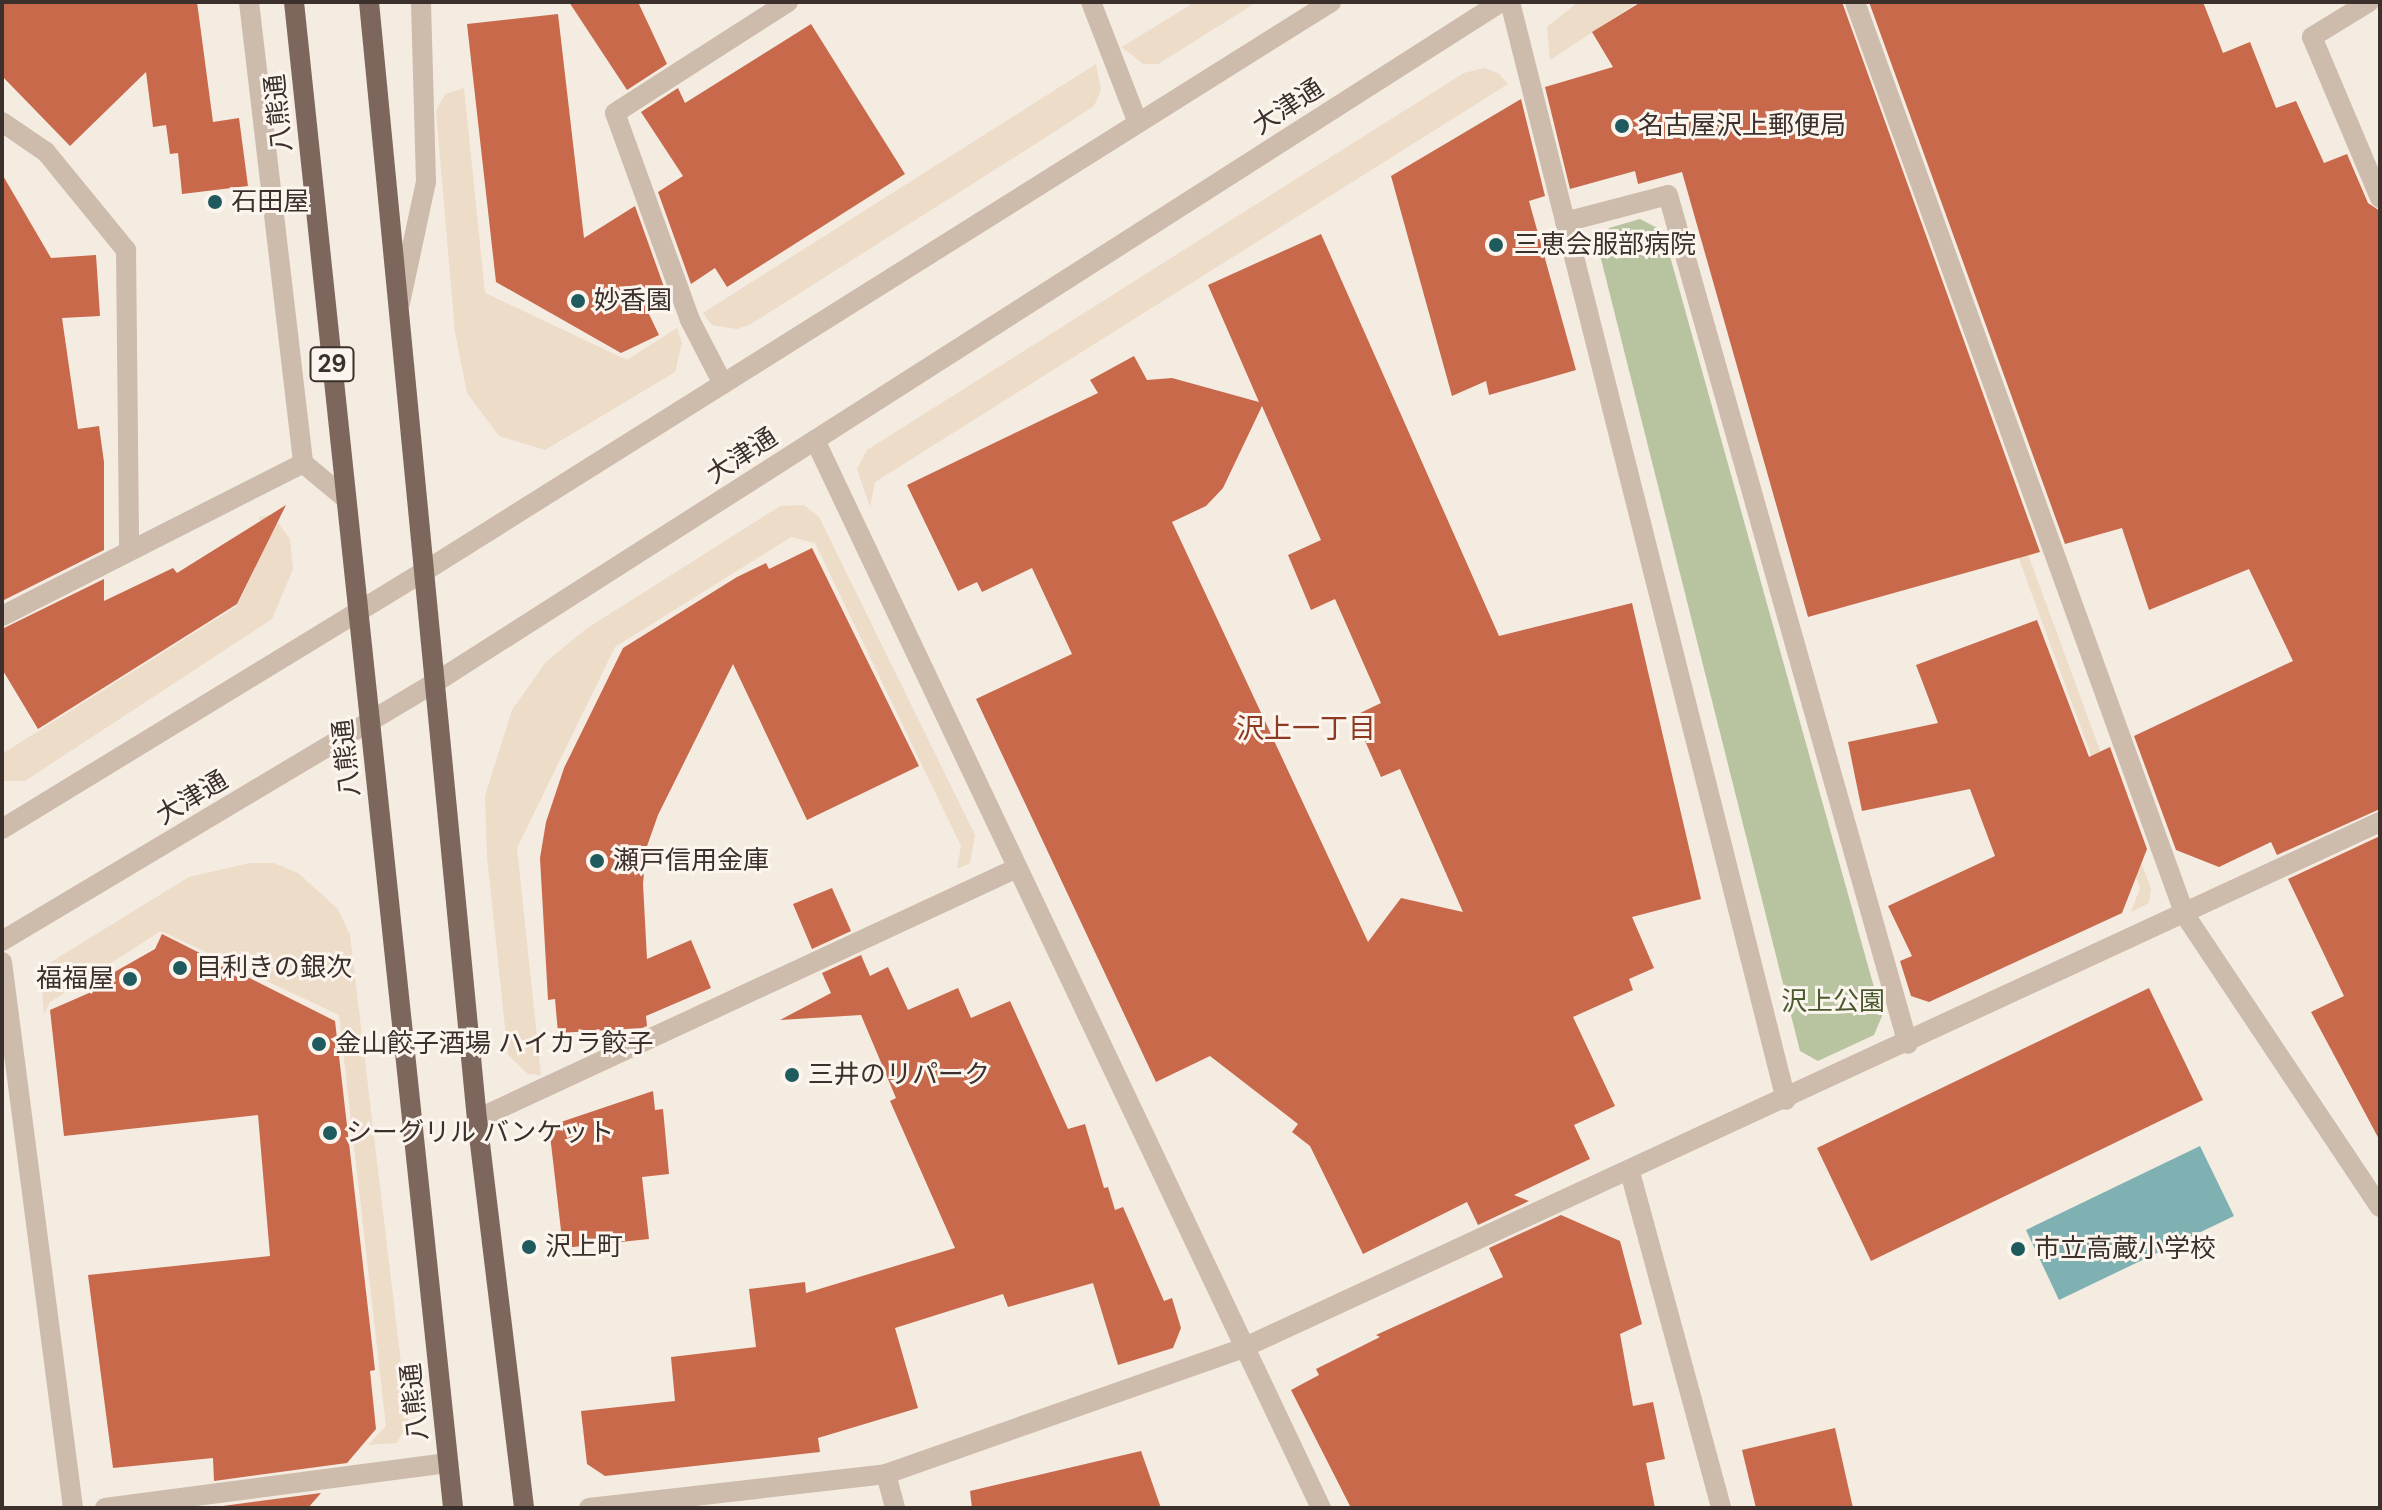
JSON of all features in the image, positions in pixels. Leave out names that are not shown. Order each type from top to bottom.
[{"type":"main road","name":"八熊通","points":[[294,2],[453,1508]]},
{"type":"main road","points":[[369,2],[477,1119],[524,1508]]},
{"type":"street","points":[[249,2],[303,463],[346,499]]},
{"type":"street","points":[[400,306],[426,182],[421,2]]},
{"type":"street","points":[[723,384],[690,320],[615,113],[788,2]]},
{"type":"street","points":[[1091,2],[1138,123]]},
{"type":"street","points":[[2,828],[425,571],[1331,2]]},
{"type":"street","name":"大津通","points":[[2,941],[436,682],[1501,2]]},
{"type":"street","points":[[1510,2],[1786,1100]]},
{"type":"street","points":[[1855,2],[2185,915],[2380,1207]]},
{"type":"street","points":[[2369,2],[2312,37],[2380,198]]},
{"type":"street","points":[[2,122],[46,152],[126,250],[129,550]]},
{"type":"street","points":[[1565,222],[1668,195],[1908,1044]]},
{"type":"street","points":[[815,440],[1321,1508]]},
{"type":"street","points":[[2,616],[303,463]]},
{"type":"street","points":[[589,1508],[886,1474],[1243,1348],[1908,1044],[2380,822]]},
{"type":"street","points":[[477,1119],[1017,868]]},
{"type":"street","points":[[2,962],[73,1508]]},
{"type":"street","points":[[1630,1172],[1715,1505]]},
{"type":"street","points":[[105,1508],[447,1463]]},
{"type":"street","points":[[886,1474],[895,1508]]},
{"type":"green space","name":"沢上公園","points":[[1640,219],[1663,231],[1882,1016],[1874,1035],[1818,1061],[1800,1051],[1598,247],[1609,228]]},
{"type":"shaded area","points":[[1195,2],[1257,2],[1158,64],[1143,64],[1122,47]]},
{"type":"shaded area","points":[[1578,2],[1638,2],[1550,60],[1547,27]]},
{"type":"shaded area","points":[[1814,2],[1825,2],[2151,889],[2149,903],[2131,912],[2140,888]]},
{"type":"shaded area","points":[[1096,64],[1101,90],[1094,106],[1040,141],[751,324],[737,329],[712,325],[703,313]]},
{"type":"shaded area","points":[[1484,68],[1498,73],[1508,84],[875,482],[870,507],[857,469],[867,450],[1464,73]]},
{"type":"shaded area","points":[[464,88],[485,293],[627,360],[677,328],[682,343],[675,372],[545,450],[499,436],[467,393],[455,332],[436,111],[445,94]]},
{"type":"shaded area","points":[[804,505],[819,517],[975,835],[970,863],[957,869],[961,846],[815,543],[791,537],[615,647],[517,848],[541,1075],[528,1074],[508,1055],[487,857],[485,796],[512,710],[546,662],[586,629],[780,506]]},
{"type":"shaded area","points":[[272,515],[290,539],[293,569],[272,619],[25,781],[2,781],[2,754],[237,606],[269,539],[259,517]]},
{"type":"shaded area","points":[[250,863],[274,863],[298,873],[338,909],[350,935],[408,1422],[397,1443],[368,1445],[386,1426],[339,1015],[161,931],[50,1002],[44,1014],[41,977],[51,962],[189,877]]},
{"type":"water","points":[[2200,1146],[2234,1216],[2059,1300],[2026,1230]]},
{"type":"building","points":[[2,2],[197,2],[213,122],[239,118],[248,186],[182,194],[178,153],[170,154],[166,125],[153,127],[146,72],[70,146],[2,76]]},
{"type":"building","points":[[569,2],[638,2],[667,64],[627,90]]},
{"type":"building","points":[[1641,2],[1842,2],[2040,552],[1808,617],[1682,172],[1638,184],[1635,171],[1570,189],[1545,87],[1613,67],[1592,32]]},
{"type":"building","points":[[1869,2],[2203,2],[2223,53],[2250,42],[2276,108],[2296,101],[2324,163],[2347,154],[2368,203],[2380,211],[2380,809],[2277,855],[2271,842],[2219,867],[2176,850],[2134,736],[2293,661],[2249,569],[2149,610],[2122,528],[2065,544]]},
{"type":"building","points":[[558,14],[584,238],[635,206],[668,298],[648,312],[659,335],[621,353],[496,282],[467,24]]},
{"type":"building","points":[[811,24],[905,174],[727,287],[715,268],[691,284],[658,192],[683,176],[641,112],[678,88],[685,103]]},
{"type":"building","points":[[1521,99],[1545,196],[1529,201],[1576,370],[1489,395],[1486,381],[1452,396],[1391,176]]},
{"type":"building","points":[[2,174],[51,258],[96,255],[100,316],[62,318],[78,429],[99,426],[104,462],[104,550],[2,601]]},
{"type":"building","points":[[1321,234],[1499,636],[1632,603],[1701,899],[1632,917],[1654,968],[1629,979],[1633,990],[1573,1017],[1615,1106],[1574,1125],[1590,1159],[1514,1195],[1529,1201],[1478,1225],[1467,1202],[1363,1254],[1310,1146],[1292,1132],[1298,1124],[1210,1056],[1156,1082],[976,699],[1072,654],[1032,568],[982,592],[977,582],[958,591],[907,485],[1098,393],[1090,380],[1134,356],[1147,380],[1172,378],[1259,402],[1208,285]],"holes":[[[1262,406],[1321,540],[1288,555],[1311,610],[1335,599],[1381,703],[1354,716],[1381,777],[1400,769],[1463,912],[1401,898],[1368,942],[1172,522],[1206,506],[1223,488]]]},
{"type":"building","points":[[286,505],[237,604],[38,729],[2,669],[2,629],[104,579],[104,601],[173,568],[177,573]]},
{"type":"building","points":[[812,548],[919,766],[807,820],[733,664],[658,815],[646,849],[643,884],[647,959],[691,940],[711,988],[646,1016],[647,1026],[642,1028],[558,1033],[555,999],[548,1000],[540,858],[546,822],[564,768],[623,648],[737,577],[766,563],[769,569]]},
{"type":"building","points":[[2037,620],[2089,757],[2110,747],[2147,849],[2122,913],[1929,1002],[1911,996],[1900,961],[1912,956],[1888,906],[1995,856],[1970,789],[1862,811],[1848,742],[1938,723],[1916,665]]},
{"type":"building","points":[[2380,836],[2380,1141],[2311,1012],[2344,996],[2288,879]]},
{"type":"building","points":[[832,888],[851,931],[812,949],[793,904]]},
{"type":"building","points":[[162,934],[335,1021],[375,1370],[370,1371],[376,1429],[347,1463],[214,1481],[213,1458],[113,1468],[88,1275],[270,1256],[258,1115],[64,1136],[50,1010],[112,983],[111,974],[155,949]]},
{"type":"building","points":[[861,955],[870,976],[888,967],[908,1010],[958,988],[971,1018],[1010,1001],[1068,1129],[1085,1124],[1104,1188],[1108,1187],[1115,1210],[1123,1207],[1164,1301],[1172,1298],[1181,1328],[1173,1348],[1118,1365],[1093,1283],[1008,1307],[1003,1294],[895,1328],[918,1408],[818,1438],[820,1452],[605,1476],[587,1464],[581,1411],[675,1401],[671,1357],[756,1347],[749,1289],[805,1282],[806,1293],[955,1248],[890,1101],[896,1098],[861,1015],[780,1020],[831,993],[822,973]]},
{"type":"building","points":[[2149,988],[2203,1100],[1871,1261],[1817,1148]]},
{"type":"building","points":[[653,1091],[655,1110],[663,1109],[669,1174],[642,1177],[649,1239],[563,1248],[549,1126]]},
{"type":"building","points":[[1561,1215],[1620,1241],[1642,1324],[1620,1334],[1633,1406],[1653,1402],[1665,1459],[1646,1463],[1655,1508],[1351,1508],[1291,1390],[1319,1375],[1316,1369],[1380,1337],[1376,1335],[1503,1277],[1489,1248]]},
{"type":"building","points":[[1835,1428],[1853,1508],[1756,1508],[1742,1450]]},
{"type":"building","points":[[1141,1451],[1161,1508],[972,1508],[970,1491]]},
{"type":"building","points":[[321,1493],[308,1508],[215,1508],[215,1507]]},
{"type":"place","name":"名古屋沢上郵便局","points":[[1622,126]]},
{"type":"place","name":"石田屋","points":[[215,202]]},
{"type":"place","name":"三恵会服部病院","points":[[1496,245]]},
{"type":"place","name":"妙香園","points":[[578,301]]},
{"type":"place","name":"瀬戸信用金庫","points":[[597,861]]},
{"type":"place","name":"目利きの銀次","points":[[180,968]]},
{"type":"place","name":"福福屋","points":[[130,979]]},
{"type":"place","name":"金山餃子酒場 ハイカラ餃子","points":[[319,1044]]},
{"type":"place","name":"三井のリパーク","points":[[792,1075]]},
{"type":"place","name":"シーグリル バンケット","points":[[330,1133]]},
{"type":"place","name":"沢上町","points":[[529,1247]]},
{"type":"place","name":"市立高蔵小学校","points":[[2018,1249]]},
{"type":"district","name":"沢上一丁目","points":[[1306,729]]}]
